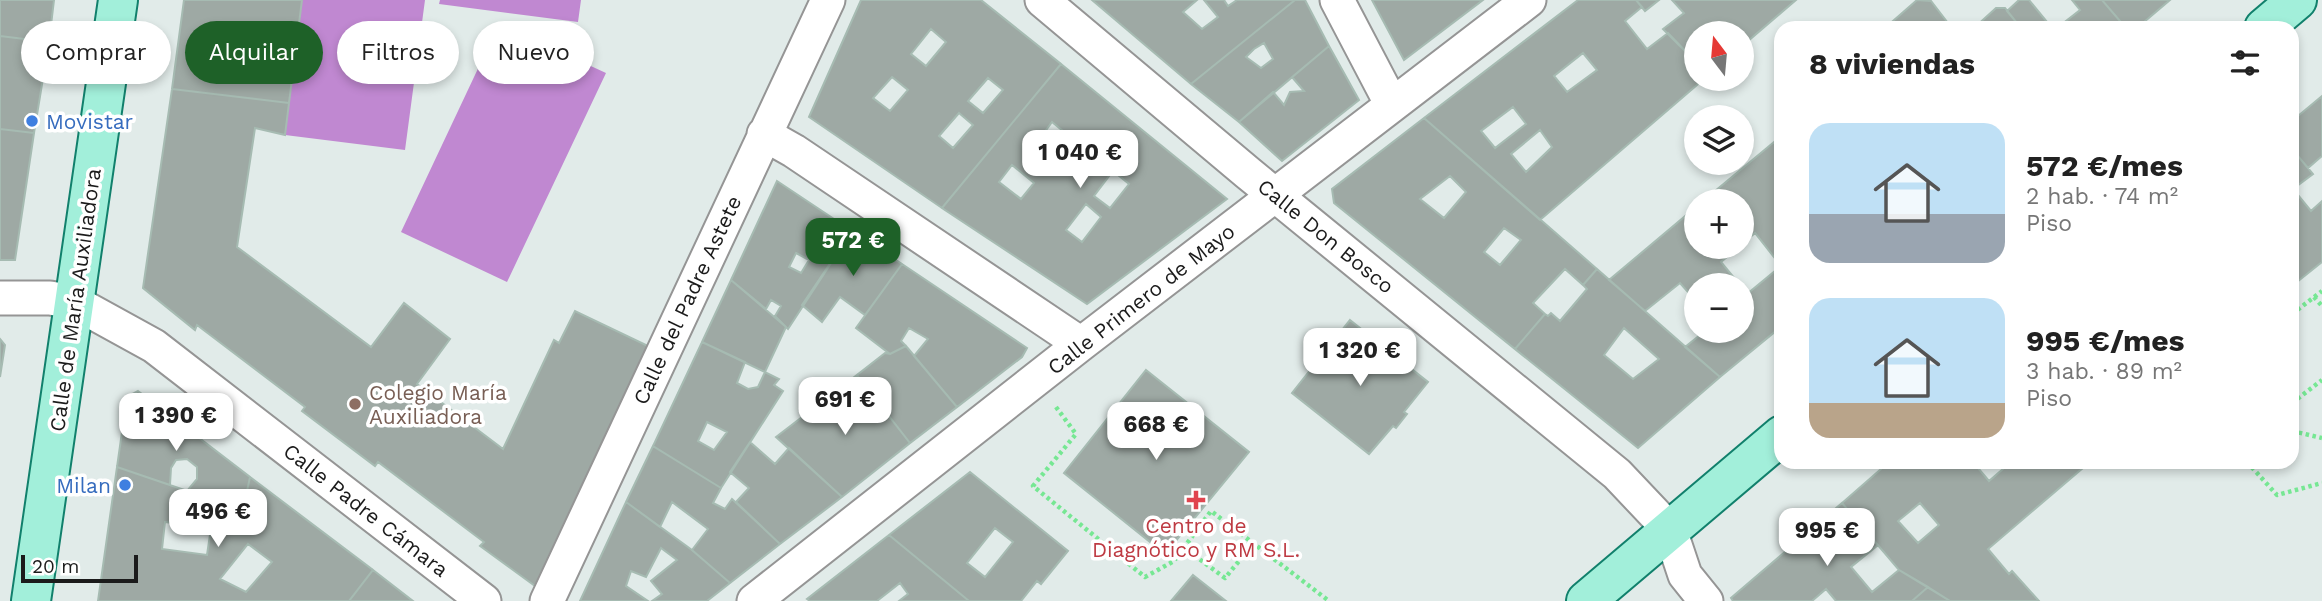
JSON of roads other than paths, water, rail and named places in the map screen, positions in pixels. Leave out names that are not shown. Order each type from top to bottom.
[{"type":"main road","name":"Calle de María Auxiliadora","points":[[31,601],[118,0]]},
{"type":"main road","points":[[2272,21],[2297,0]]},
{"type":"main road","points":[[1586,601],[1774,442]]},
{"type":"street","name":"Calle del Padre Astete","points":[[547,601],[828,0]]},
{"type":"street","name":"Calle Don Bosco","points":[[1042,0],[1617,474],[1670,530]]},
{"type":"street","points":[[1337,0],[1392,105]]},
{"type":"street","name":"Calle Primero de Mayo","points":[[754,601],[1081,344],[1529,0]]},
{"type":"street","points":[[764,134],[806,158],[1081,344]]},
{"type":"street","points":[[0,298],[50,298],[75,302]]},
{"type":"street","name":"Calle Padre Cámara","points":[[75,302],[154,346],[484,601]]},
{"type":"street","points":[[1670,530],[1685,575],[1705,600]]},
{"type":"place","name":"Movistar","points":[[32,121]]},
{"type":"place","name":"Colegio María Auxiliadora","points":[[355,404]]},
{"type":"place","name":"Milan","points":[[125,485]]},
{"type":"place","name":"Centro de Diagnótico y RM S.L.","points":[[1196,500]]}]
